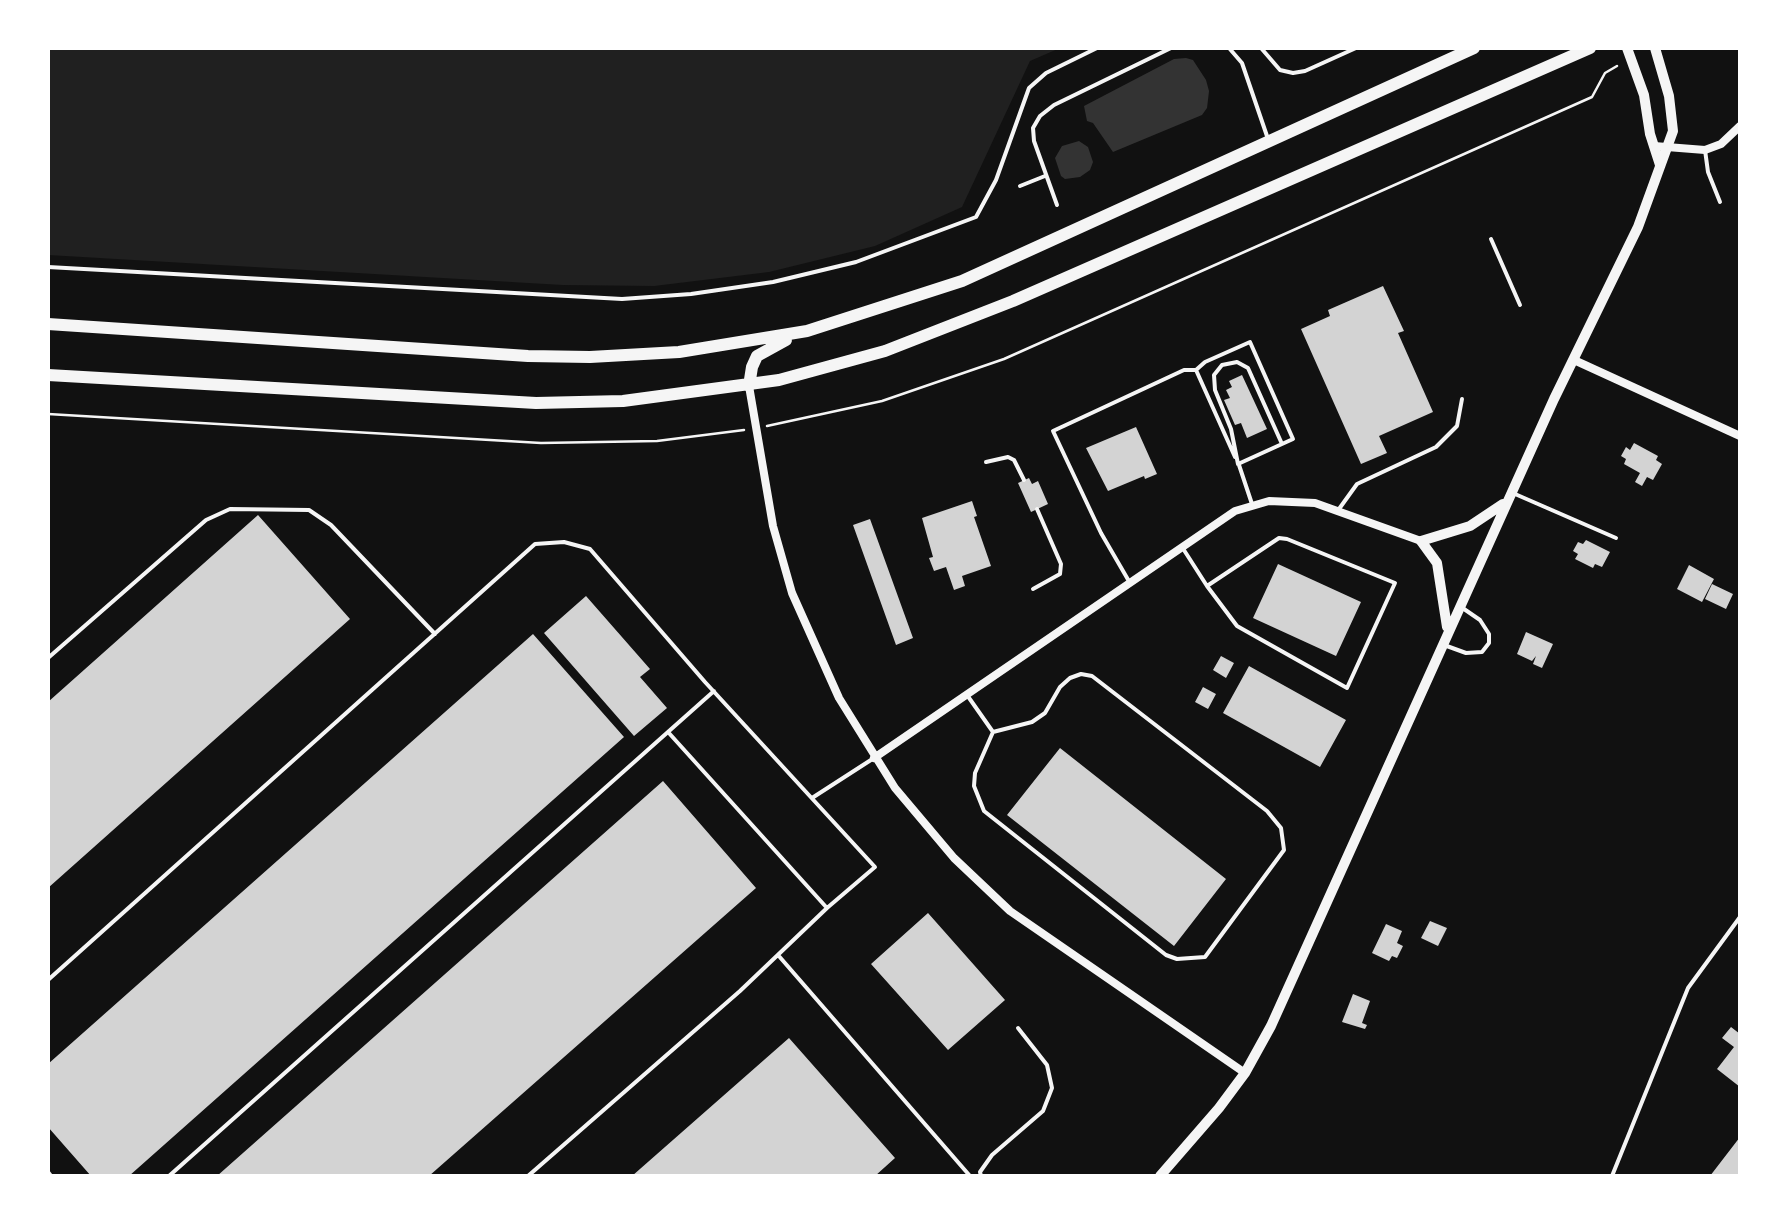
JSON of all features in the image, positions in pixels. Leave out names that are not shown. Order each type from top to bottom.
[{"type":"main road","points":[[749,386],[752,366],[764,350],[806,331],[962,282],[1474,48]]},
{"type":"main road","points":[[48,375],[536,404],[623,401],[749,386],[885,350],[982,314],[1590,48]]},
{"type":"main road","points":[[48,324],[574,356],[679,352],[806,331]]},
{"type":"street","points":[[1160,1176],[1244,1072],[1270,1026],[1510,495],[1638,227],[1674,131],[1654,48]]},
{"type":"street","points":[[1629,53],[1644,95],[1660,166]]},
{"type":"street","points":[[1654,146],[1705,150],[1721,144],[1740,126]]},
{"type":"street","points":[[1574,360],[1740,436]]},
{"type":"street","points":[[749,386],[774,526],[792,593],[823,668],[874,758],[919,818],[979,884],[1010,911],[1244,1072]]},
{"type":"street","points":[[1421,541],[1470,526],[1488,516],[1510,495]]},
{"type":"street","points":[[874,758],[1235,511],[1252,505],[1288,501],[1339,509],[1421,541],[1437,563],[1446,599],[1448,632]]},
{"type":"lane","points":[[48,267],[622,300],[773,282],[856,262],[976,216],[996,180],[1028,88],[1046,73],[1097,48]]},
{"type":"lane","points":[[1057,205],[1033,128],[1040,116],[1054,105],[1171,48]]},
{"type":"lane","points":[[1229,48],[1242,63],[1269,140]]},
{"type":"lane","points":[[1261,48],[1280,70],[1293,73],[1356,48]]},
{"type":"lane","points":[[1705,150],[1708,172],[1720,202]]},
{"type":"lane","points":[[1020,186],[1045,176]]},
{"type":"lane","points":[[1491,239],[1520,304]]},
{"type":"lane","points":[[1130,583],[1101,533],[1053,431],[1184,370],[1196,370],[1204,362],[1250,342],[1293,439],[1238,464]]},
{"type":"lane","points":[[1238,464],[1231,430],[1214,390],[1214,375],[1222,365],[1237,362],[1248,368],[1282,444]]},
{"type":"lane","points":[[1196,370],[1252,505]]},
{"type":"lane","points":[[1339,509],[1357,484],[1436,447],[1457,426],[1462,400]]},
{"type":"lane","points":[[986,462],[1008,456],[1024,480]]},
{"type":"lane","points":[[1510,495],[1616,538]]},
{"type":"lane","points":[[48,658],[206,520],[230,509],[310,510],[331,525],[435,634]]},
{"type":"lane","points":[[1032,588],[1054,579],[1060,574],[1061,564],[1037,509]]},
{"type":"lane","points":[[1182,547],[1207,586],[1237,626],[1347,688],[1395,583],[1279,538],[1207,586]]},
{"type":"lane","points":[[48,980],[535,544],[564,542],[590,549],[875,867],[528,1176]]},
{"type":"lane","points":[[1442,644],[1466,653],[1482,652],[1489,643],[1489,634],[1480,620],[1460,606]]},
{"type":"lane","points":[[1092,676],[1267,810],[1281,828],[1284,850],[1205,957],[1177,959],[1104,907],[984,810],[974,786],[974,773],[993,732],[1032,722],[1046,713],[1070,678],[1092,676]]},
{"type":"lane","points":[[169,1176],[714,691]]},
{"type":"lane","points":[[966,695],[993,732]]},
{"type":"lane","points":[[668,732],[827,908]]},
{"type":"lane","points":[[812,798],[874,758]]},
{"type":"lane","points":[[1612,1176],[1688,988],[1740,916]]},
{"type":"lane","points":[[778,955],[970,1176]]},
{"type":"lane","points":[[981,1176],[992,1155],[1043,1111],[1052,1088],[1047,1064],[1018,1028]]},
{"type":"path","points":[[48,414],[541,443],[657,441],[756,428],[882,401],[1004,359],[1592,97],[1605,73],[1629,53]]},
{"type":"shaded area","points":[[48,48],[1060,48],[1030,61],[962,207],[875,246],[769,272],[654,286],[563,285],[48,255]]},
{"type":"shaded area","points":[[1174,59],[1193,60],[1206,80],[1209,91],[1202,115],[1113,152],[1093,123],[1087,121],[1084,106]]},
{"type":"shaded area","points":[[1079,141],[1088,147],[1093,162],[1080,177],[1065,179],[1055,158],[1062,146]]},
{"type":"building","points":[[1383,286],[1404,331],[1398,333],[1433,412],[1379,436],[1387,453],[1361,464],[1301,329],[1330,316],[1328,310]]},
{"type":"building","points":[[1242,375],[1267,429],[1247,438],[1241,423],[1235,425],[1224,400],[1230,398],[1226,390],[1232,387],[1229,381]]},
{"type":"building","points":[[1136,427],[1157,474],[1108,491],[1086,448]]},
{"type":"building","points":[[1634,443],[1658,456],[1656,460],[1662,464],[1653,480],[1647,477],[1642,486],[1635,482],[1640,473],[1624,464],[1626,459],[1621,456]]},
{"type":"building","points":[[1029,478],[1032,484],[1038,481],[1048,504],[1031,512],[1018,483]]},
{"type":"building","points":[[972,501],[991,566],[962,576],[965,586],[954,590],[946,567],[934,571],[922,518]]},
{"type":"building","points":[[258,515],[350,619],[48,888],[48,702]]},
{"type":"building","points":[[870,519],[913,638],[896,645],[853,525]]},
{"type":"building","points":[[1586,540],[1610,552],[1602,567],[1595,564],[1593,568],[1575,559],[1578,554],[1573,551],[1578,542],[1583,544]]},
{"type":"building","points":[[1278,564],[1361,602],[1336,656],[1253,618]]},
{"type":"building","points":[[1689,565],[1714,579],[1702,602],[1677,589]]},
{"type":"building","points":[[1712,584],[1733,594],[1726,609],[1705,599]]},
{"type":"building","points":[[586,596],[650,669],[640,677],[667,708],[634,736],[544,633]]},
{"type":"building","points":[[1526,632],[1553,644],[1542,668],[1533,664],[1536,656],[1532,661],[1517,654]]},
{"type":"building","points":[[533,634],[624,737],[129,1176],[91,1176],[48,1127],[48,1064]]},
{"type":"building","points":[[1221,656],[1234,663],[1226,678],[1213,670]]},
{"type":"building","points":[[1249,666],[1346,720],[1320,767],[1223,713]]},
{"type":"building","points":[[1203,687],[1216,694],[1208,709],[1195,702]]},
{"type":"building","points":[[1060,748],[1226,879],[1174,946],[1007,815]]},
{"type":"building","points":[[663,781],[756,888],[429,1176],[217,1176]]},
{"type":"building","points":[[928,913],[1005,1000],[948,1050],[871,964]]},
{"type":"building","points":[[1430,921],[1447,928],[1438,946],[1421,938]]},
{"type":"building","points":[[1386,924],[1402,931],[1397,943],[1403,946],[1397,958],[1392,956],[1389,961],[1372,953]]},
{"type":"building","points":[[1353,994],[1370,1001],[1362,1023],[1367,1025],[1365,1029],[1342,1022]]},
{"type":"building","points":[[1731,1027],[1740,1034],[1740,1087],[1717,1069],[1734,1047],[1722,1038]]},
{"type":"building","points":[[789,1038],[895,1158],[875,1176],[632,1176]]},
{"type":"building","points":[[1740,1137],[1740,1176],[1710,1176]]}]
